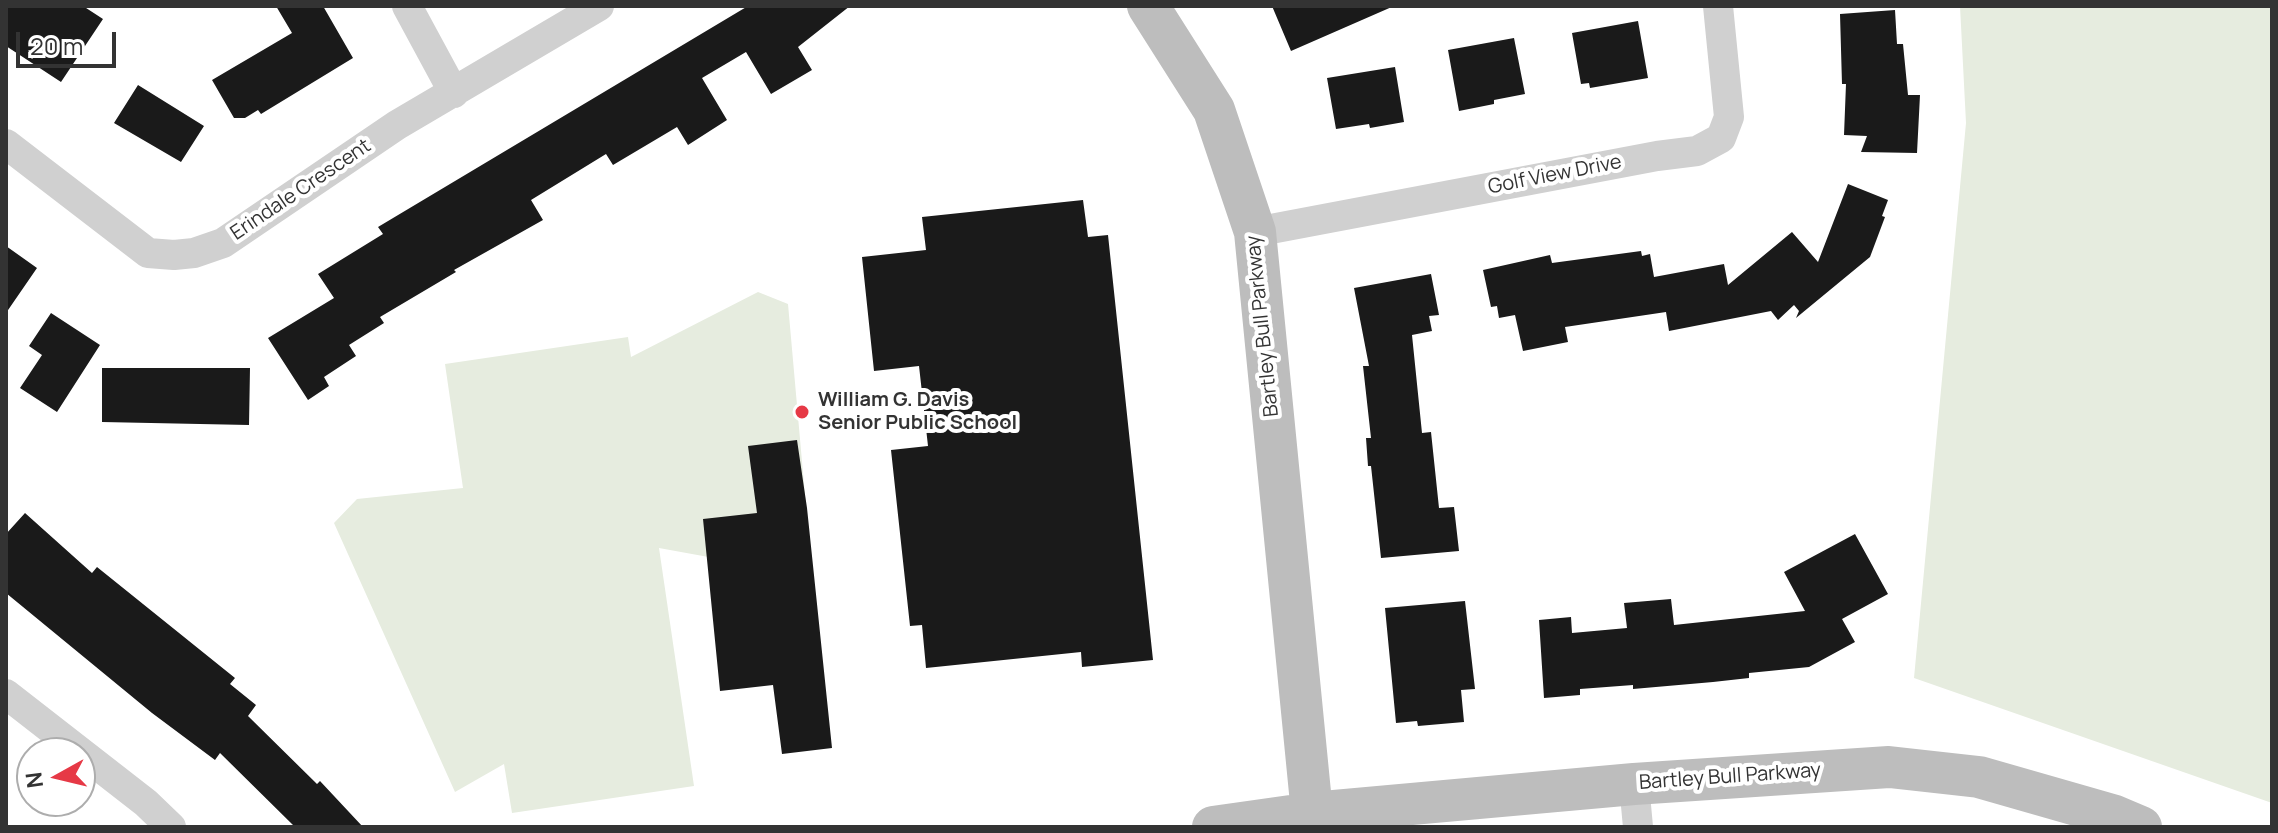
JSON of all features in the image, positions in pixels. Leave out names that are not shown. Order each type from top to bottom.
[{"type":"street","points":[[407,6],[454,93]]},
{"type":"street","name":"Erindale Crescent","points":[[6,144],[148,253],[194,253],[223,243],[397,125],[599,6]]},
{"type":"street","name":"Bartley Bull Parkway","points":[[1148,6],[1214,110],[1255,232],[1312,813]]},
{"type":"street","name":"Golf View Drive","points":[[1255,232],[1697,151],[1721,138],[1729,117],[1718,6]]},
{"type":"street","points":[[6,694],[146,803],[169,826]]},
{"type":"street","name":"Bartley Bull Parkway","points":[[1213,827],[1312,813],[1634,784],[1889,767],[1979,777],[2115,816],[2141,827]]},
{"type":"street","points":[[1634,784],[1638,827]]},
{"type":"shaded area","points":[[1960,6],[2272,6],[2272,803],[1914,678],[1966,123]]},
{"type":"shaded area","points":[[758,292],[788,304],[808,529],[714,558],[659,548],[694,786],[512,813],[504,764],[455,792],[334,523],[357,499],[463,488],[445,364],[628,337],[631,357]]},
{"type":"building","points":[[6,6],[83,6],[103,19],[61,82],[6,46]]},
{"type":"building","points":[[276,6],[323,6],[353,58],[261,114],[258,110],[245,118],[234,118],[212,80],[292,33]]},
{"type":"building","points":[[748,6],[850,6],[798,47],[812,70],[771,94],[746,52],[702,78],[727,120],[688,145],[677,127],[613,165],[606,154],[531,200],[543,220],[454,270],[456,272],[380,317],[384,323],[349,345],[356,356],[324,377],[329,386],[308,400],[268,338],[334,298],[318,274],[383,234],[378,227]]},
{"type":"building","points":[[1272,6],[1394,6],[1291,51]]},
{"type":"building","points":[[1895,10],[1897,44],[1903,44],[1908,95],[1920,95],[1917,153],[1861,152],[1867,136],[1844,135],[1846,84],[1842,84],[1840,14]]},
{"type":"building","points":[[1638,21],[1648,78],[1590,88],[1589,83],[1581,84],[1572,33]]},
{"type":"building","points":[[1514,38],[1525,94],[1459,111],[1448,50]]},
{"type":"building","points":[[1395,67],[1404,122],[1370,128],[1369,124],[1336,129],[1327,78]]},
{"type":"building","points":[[138,85],[204,126],[181,162],[114,123]]},
{"type":"building","points":[[1848,184],[1888,200],[1870,257],[1796,318],[1799,311],[1794,305],[1778,320],[1771,311],[1669,331],[1666,312],[1565,327],[1568,342],[1523,351],[1515,315],[1499,318],[1497,306],[1491,307],[1483,270],[1550,255],[1552,263],[1641,251],[1642,256],[1650,254],[1654,277],[1724,264],[1728,285],[1792,232],[1818,262]]},
{"type":"building","points":[[1083,200],[1088,237],[1108,235],[1153,660],[1082,667],[1081,652],[926,668],[922,625],[910,626],[891,450],[928,446],[919,366],[874,371],[862,257],[926,250],[922,217]]},
{"type":"building","points":[[6,246],[37,268],[6,313]]},
{"type":"building","points":[[1431,274],[1439,315],[1429,316],[1432,331],[1412,335],[1422,433],[1431,432],[1439,508],[1454,507],[1459,551],[1381,558],[1366,438],[1371,438],[1363,366],[1369,366],[1354,288]]},
{"type":"building","points":[[51,313],[100,345],[57,412],[20,388],[42,355],[29,346]]},
{"type":"building","points":[[102,368],[250,368],[249,425],[102,422]]},
{"type":"building","points":[[797,440],[832,748],[782,754],[773,685],[720,691],[703,519],[757,513],[748,446]]},
{"type":"building","points":[[25,513],[92,573],[97,567],[235,678],[230,684],[256,705],[248,716],[317,784],[320,781],[363,827],[295,827],[220,753],[215,760],[152,713],[6,593],[6,534]]},
{"type":"building","points":[[1855,534],[1888,594],[1842,619],[1855,642],[1809,667],[1749,673],[1749,678],[1713,682],[1633,689],[1633,685],[1580,689],[1580,695],[1544,698],[1539,620],[1571,617],[1572,633],[1627,628],[1624,603],[1671,599],[1674,625],[1805,611],[1784,572]]},
{"type":"building","points":[[1465,601],[1475,689],[1461,690],[1464,722],[1418,726],[1417,721],[1396,723],[1385,608]]},
{"type":"place","name":"William G. Davis Senior Public School","points":[[802,412]]}]
